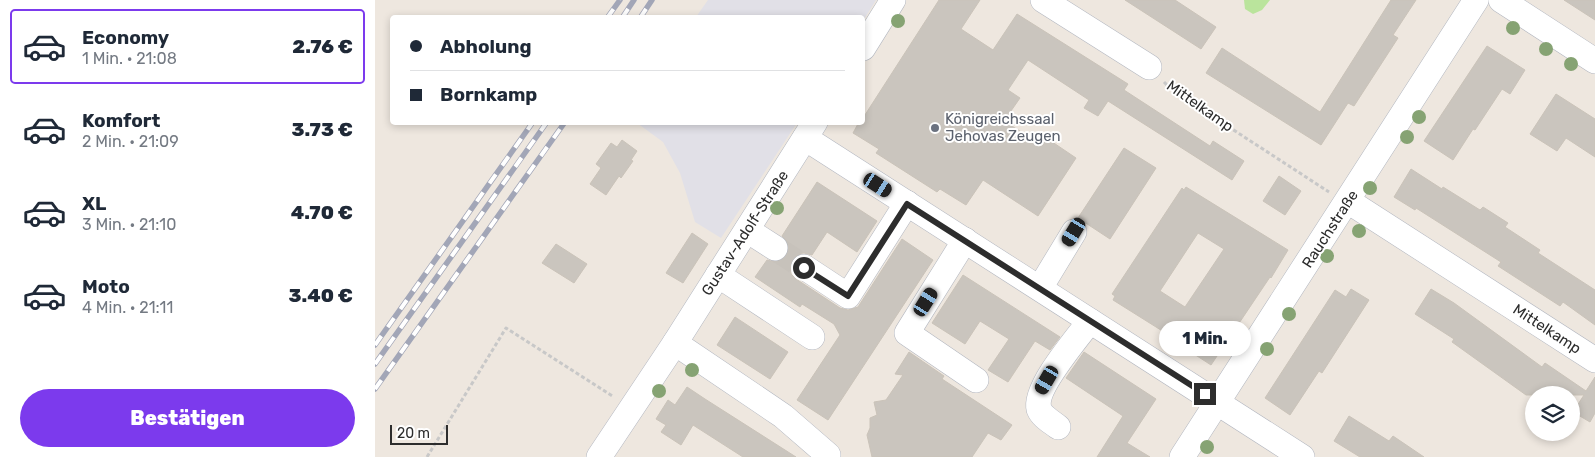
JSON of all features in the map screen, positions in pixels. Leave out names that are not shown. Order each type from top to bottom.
[{"type":"street","points":[[865,45],[893,0]]},
{"type":"street","points":[[1043,0],[1149,67]]},
{"type":"street","name":"Rauchstraße","points":[[1182,457],[1340,198],[1476,0]]},
{"type":"street","points":[[1501,0],[1595,61]]},
{"type":"street","points":[[810,130],[907,204],[1303,457]]},
{"type":"street","name":"Gustav-Adolf-Straße","points":[[599,457],[675,343],[810,130]]},
{"type":"street","name":"Mittelkamp","points":[[1340,198],[1595,360]]},
{"type":"street","points":[[804,268],[848,296],[907,204]]},
{"type":"street","points":[[747,230],[775,248]]},
{"type":"street","points":[[1040,288],[1074,232]]},
{"type":"street","points":[[965,240],[907,333],[976,380]]},
{"type":"street","points":[[717,275],[812,337]]},
{"type":"street","points":[[1059,427],[1045,417],[1039,409],[1042,389],[1052,371],[1090,320]]},
{"type":"street","points":[[675,343],[783,416],[828,455]]},
{"type":"path","name":"Mittelkamp","points":[[1149,67],[1173,90],[1340,198]]},
{"type":"path","points":[[427,457],[506,328],[631,408]]},
{"type":"shaded area","points":[[708,0],[876,0],[865,18],[865,15],[697,15]]},
{"type":"shaded area","points":[[640,125],[796,125],[721,238],[695,222],[680,173],[663,142]]},
{"type":"green space","points":[[1244,0],[1270,0],[1262,10],[1253,14],[1245,9]]},
{"type":"building","points":[[939,0],[980,0],[961,29],[993,50],[1017,14],[1128,84],[1124,90],[1210,146],[1213,141],[1244,161],[1232,180],[1108,101],[1098,116],[1084,108],[1089,100],[1028,60],[1008,90],[1020,98],[1004,121],[1034,140],[1039,133],[1076,158],[1038,216],[983,180],[966,205],[940,189],[937,192],[876,153],[879,149],[853,133],[857,125],[865,125],[865,115]]},
{"type":"building","points":[[1125,0],[1175,0],[1216,27],[1201,49]]},
{"type":"building","points":[[1391,0],[1416,0],[1393,35],[1398,38],[1354,106],[1348,103],[1321,145],[1206,73],[1222,48],[1320,112]]},
{"type":"building","points":[[1564,0],[1595,0],[1595,20]]},
{"type":"building","points":[[1487,46],[1525,70],[1510,94],[1502,89],[1453,160],[1424,141]]},
{"type":"building","points":[[1556,94],[1595,119],[1595,157],[1566,138],[1557,151],[1530,134]]},
{"type":"building","points":[[622,140],[637,151],[631,160],[633,161],[621,178],[619,176],[606,195],[590,184],[601,168],[596,164],[611,143],[617,147]]},
{"type":"building","points":[[1124,148],[1156,168],[1110,239],[1078,218]]},
{"type":"building","points":[[1411,169],[1442,189],[1443,187],[1480,210],[1483,207],[1508,223],[1505,227],[1540,250],[1538,253],[1595,290],[1595,325],[1563,302],[1560,306],[1498,266],[1501,262],[1416,208],[1415,210],[1394,197]]},
{"type":"building","points":[[1279,176],[1301,191],[1285,215],[1263,201]]},
{"type":"building","points":[[817,182],[877,221],[857,252],[827,232],[812,255],[797,254],[792,259],[791,274],[796,279],[840,308],[848,310],[858,307],[902,239],[933,260],[828,420],[797,400],[840,335],[834,324],[802,304],[800,307],[755,277],[767,260],[775,262],[787,256],[789,248],[787,241],[782,236]]},
{"type":"building","points":[[1186,187],[1288,250],[1211,365],[1163,334],[1164,332],[1113,300],[1115,296],[1112,294],[1182,188],[1184,190]],"holes":[[[1198,233],[1224,249],[1185,307],[1160,291]]]},
{"type":"building","points":[[692,233],[708,244],[683,283],[666,273]]},
{"type":"building","points":[[556,244],[587,264],[574,283],[542,263]]},
{"type":"building","points":[[963,275],[1060,337],[1050,350],[1035,341],[1008,382],[988,370],[1009,339],[980,321],[965,344],[932,323]]},
{"type":"building","points":[[1351,289],[1369,300],[1322,373],[1319,371],[1290,415],[1265,398],[1335,290],[1346,297]]},
{"type":"building","points":[[1431,289],[1454,303],[1542,367],[1545,363],[1579,386],[1525,386],[1525,394],[1452,342],[1454,339],[1415,314]]},
{"type":"building","points":[[735,317],[788,352],[770,379],[717,345]]},
{"type":"building","points":[[909,352],[944,376],[942,379],[1012,425],[1001,440],[988,433],[972,457],[872,457],[867,435],[870,428],[870,418],[877,415],[874,402],[886,400],[903,375],[895,374]]},
{"type":"building","points":[[1084,352],[1156,399],[1127,443],[1150,457],[1097,457],[1123,416],[1066,378]]},
{"type":"building","points":[[1595,377],[1595,413],[1590,422],[1580,416],[1580,401],[1584,395],[1580,395],[1580,387],[1586,391]]},
{"type":"building","points":[[687,387],[796,457],[743,457],[693,425],[681,445],[661,432],[666,425],[656,419],[668,400],[675,405]]},
{"type":"building","points":[[1349,416],[1389,441],[1393,436],[1424,457],[1360,457],[1334,441]]},
{"type":"tunnel","points":[[775,248],[804,267]]},
{"type":"railway","points":[[609,15],[620,0]]},
{"type":"railway","points":[[624,15],[634,0]]},
{"type":"railway","points":[[642,15],[652,0]]},
{"type":"railway","points":[[375,345],[531,125]]},
{"type":"railway","points":[[375,364],[545,125]]},
{"type":"railway","points":[[375,389],[563,125]]},
{"type":"place","name":"Königreichssaal Jehovas Zeugen","points":[[935,128]]},
{"type":"route","points":[[804,268],[848,296],[907,204],[1205,394]]}]
